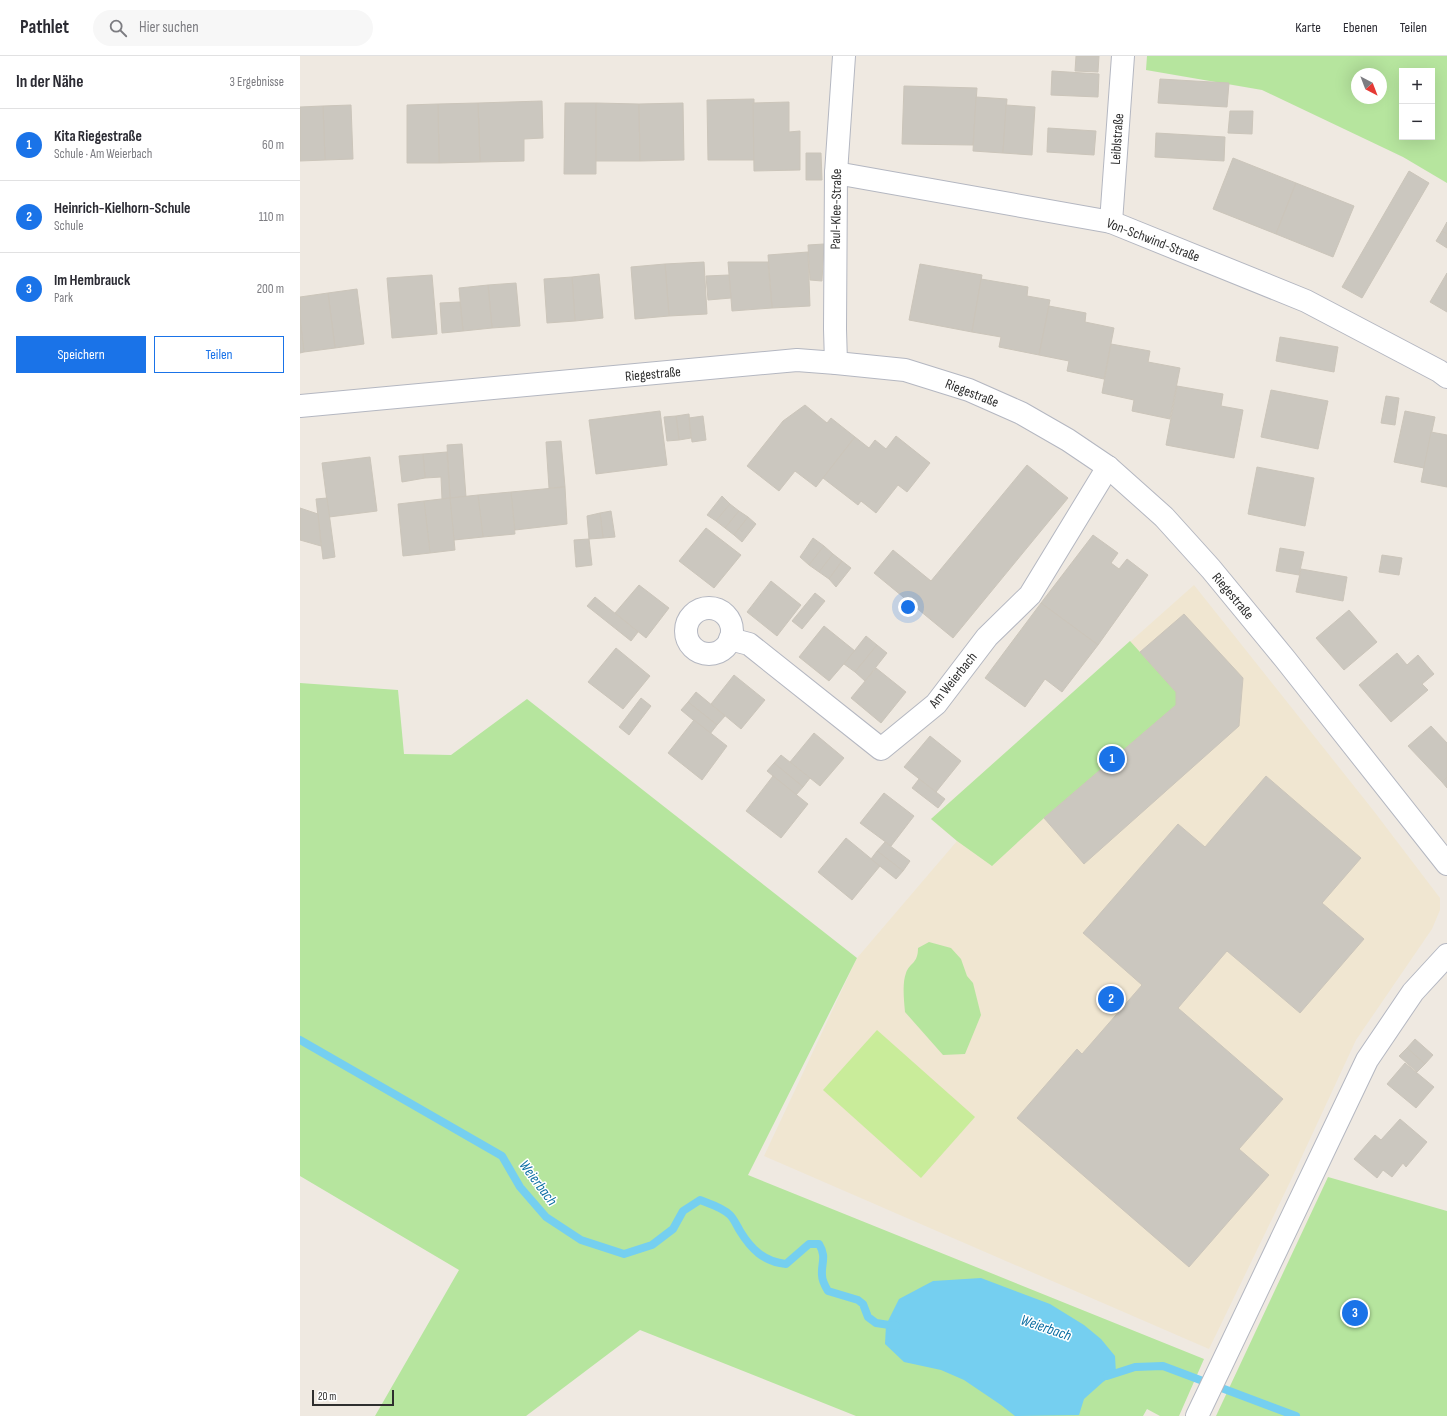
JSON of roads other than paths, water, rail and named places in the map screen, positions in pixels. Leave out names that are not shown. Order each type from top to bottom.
[{"type":"street","name":"Paul-Klee-Straße","points":[[836,363],[836,173],[844,56]]},
{"type":"street","name":"Leiblstraße","points":[[1111,222],[1123,56]]},
{"type":"street","name":"Von-Schwind-Straße","points":[[836,173],[1111,222],[1306,301],[1439,371],[1447,377]]},
{"type":"street","name":"Riegestraße","points":[[300,406],[797,360],[905,370],[969,390],[1021,413],[1068,440],[1108,467],[1164,517],[1211,569],[1285,659],[1447,864]]},
{"type":"street","name":"Am Weierbach","points":[[730,639],[749,644],[881,749],[936,704],[987,637],[1030,595],[1108,467]]},
{"type":"street","points":[[1199,1412],[1312,1172],[1367,1060],[1413,992],[1447,955]]},
{"type":"water","points":[[981,1278],[1050,1304],[1084,1325],[1101,1339],[1115,1356],[1116,1373],[1103,1382],[1084,1399],[1079,1415],[1015,1416],[964,1380],[941,1370],[904,1362],[885,1344],[886,1325],[899,1299],[933,1281]]},
{"type":"waterway","name":"Weierbach","points":[[300,1040],[502,1156],[520,1187],[546,1217],[581,1240],[624,1254],[652,1245],[673,1229],[683,1211],[700,1200],[727,1212],[733,1218],[744,1238],[759,1254],[771,1261],[786,1264],[809,1244],[819,1244],[823,1253],[823,1279],[828,1291],[858,1300],[863,1304],[868,1317],[876,1323],[896,1326]]},
{"type":"waterway","name":"Weierbach","points":[[1107,1376],[1135,1367],[1163,1366],[1296,1416]]},
{"type":"place","name":"Kita Riegestraße","points":[[1112,759]]},
{"type":"place","name":"Heinrich-Kielhorn-Schule","points":[[1111,999]]},
{"type":"place","name":"Im Hembrauck","points":[[1355,1313]]}]
